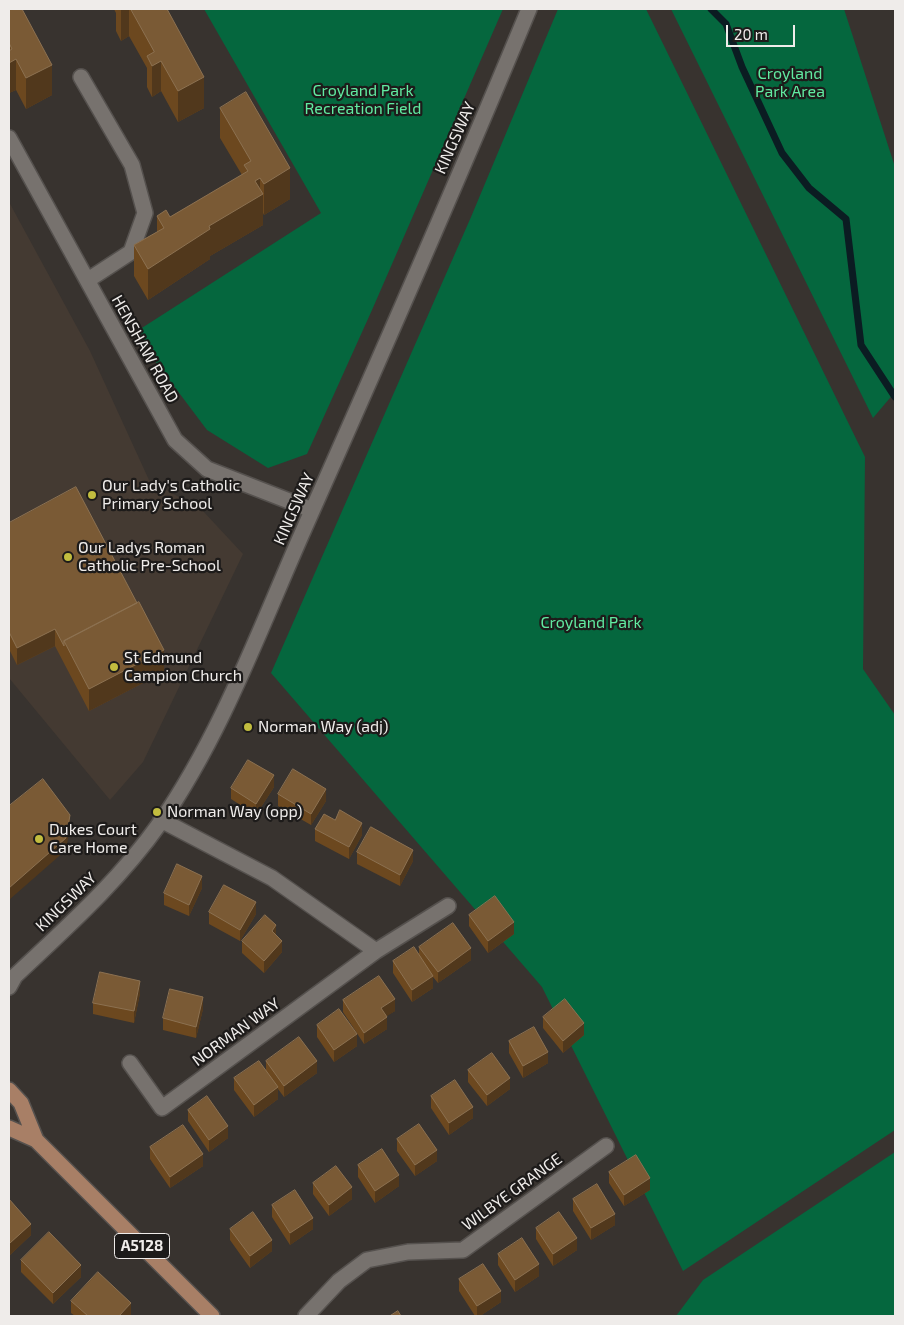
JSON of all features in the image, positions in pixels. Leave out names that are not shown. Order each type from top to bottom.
[{"type":"main road","name":"A5128","points":[[9,1090],[21,1103],[36,1140]]},
{"type":"main road","name":"A5128","points":[[9,1128],[36,1140],[212,1316]]},
{"type":"street","name":"KINGSWAY","points":[[11,980],[76,919],[128,865],[161,820],[204,750],[312,510],[529,9]]},
{"type":"street","points":[[81,77],[132,164],[145,213],[131,252],[88,280]]},
{"type":"street","name":"HENSHAW ROAD","points":[[9,138],[175,440],[207,469],[312,510]]},
{"type":"street","points":[[161,820],[272,878],[376,951]]},
{"type":"street","name":"NORMAN WAY","points":[[130,1063],[162,1108],[376,951],[448,906]]},
{"type":"street","name":"WILBYE GRANGE","points":[[306,1316],[340,1281],[367,1260],[408,1252],[463,1250],[606,1146]]},
{"type":"shaded area","name":"Our Lady's Catholic Primary School","points":[[9,202],[90,351],[149,480],[203,511],[243,554],[143,762],[110,800],[9,678]]},
{"type":"green space","name":"Croyland Park Recreation Field","points":[[204,9],[503,9],[307,454],[268,468],[207,430],[134,333],[321,213]]},
{"type":"green space","name":"Croyland Park","points":[[558,9],[646,9],[865,457],[863,669],[895,715],[895,1130],[683,1271],[542,987],[271,673],[471,217]]},
{"type":"green space","name":"Croyland Park Area","points":[[671,9],[844,9],[895,167],[895,392],[873,418]]},
{"type":"green space","points":[[895,1152],[895,1316],[676,1316],[703,1280]]},
{"type":"building","points":[[9,9],[22,9],[52,65],[26,78],[16,59],[9,63],[9,51],[12,49],[9,43]]},
{"type":"building","points":[[131,9],[167,9],[204,77],[178,91],[161,61],[152,66],[147,56],[154,52]]},
{"type":"building","points":[[246,92],[290,168],[264,184],[260,178],[255,181],[263,194],[209,226],[210,229],[148,269],[134,245],[164,228],[157,216],[166,210],[170,217],[248,171],[244,165],[251,161],[220,108]]},
{"type":"building","points":[[76,487],[137,603],[64,641],[64,646],[55,629],[17,648],[9,632],[9,523]]},
{"type":"building","points":[[139,602],[164,650],[89,689],[64,641]]},
{"type":"building","points":[[248,760],[274,775],[256,804],[231,788]]},
{"type":"building","points":[[293,769],[326,789],[311,814],[278,794]]},
{"type":"building","name":"Dukes Court Care Home","points":[[43,779],[70,815],[66,838],[9,888],[9,806]]},
{"type":"building","points":[[340,810],[362,823],[349,847],[315,829],[324,814],[335,820]]},
{"type":"building","points":[[371,827],[413,850],[400,875],[357,852]]},
{"type":"building","points":[[177,864],[202,876],[189,905],[164,893]]},
{"type":"building","points":[[224,885],[256,902],[240,930],[209,912]]},
{"type":"building","points":[[495,896],[514,922],[488,941],[469,915]]},
{"type":"building","points":[[265,915],[276,925],[272,931],[282,941],[264,961],[242,941]]},
{"type":"building","points":[[453,923],[471,948],[438,972],[419,947]]},
{"type":"building","points":[[414,947],[433,976],[412,990],[393,961]]},
{"type":"building","points":[[100,972],[140,981],[134,1011],[93,1003]]},
{"type":"building","points":[[379,976],[395,999],[381,1008],[387,1017],[364,1033],[343,1000]]},
{"type":"building","points":[[170,989],[203,997],[196,1027],[163,1018]]},
{"type":"building","points":[[565,999],[584,1023],[563,1041],[543,1017]]},
{"type":"building","points":[[339,1009],[357,1034],[334,1050],[317,1025]]},
{"type":"building","points":[[534,1027],[548,1052],[523,1066],[509,1041]]},
{"type":"building","points":[[299,1037],[317,1061],[284,1086],[266,1061]]},
{"type":"building","points":[[492,1053],[510,1078],[487,1095],[468,1070]]},
{"type":"building","points":[[259,1061],[278,1087],[254,1105],[234,1078]]},
{"type":"building","points":[[455,1080],[473,1107],[449,1123],[431,1096]]},
{"type":"building","points":[[207,1096],[228,1126],[209,1140],[188,1110]]},
{"type":"building","points":[[419,1124],[437,1150],[415,1165],[397,1139]]},
{"type":"building","points":[[183,1125],[203,1154],[170,1177],[150,1147]]},
{"type":"building","points":[[382,1149],[399,1175],[375,1191],[358,1165]]},
{"type":"building","points":[[636,1155],[650,1178],[624,1195],[609,1172]]},
{"type":"building","points":[[336,1166],[352,1187],[329,1205],[313,1183]]},
{"type":"building","points":[[597,1184],[615,1214],[591,1228],[573,1199]]},
{"type":"building","points":[[295,1190],[313,1218],[290,1233],[272,1205]]},
{"type":"building","points":[[9,1199],[31,1224],[10,1243],[9,1241]]},
{"type":"building","points":[[253,1212],[272,1240],[250,1256],[230,1229]]},
{"type":"building","points":[[559,1212],[577,1238],[553,1254],[536,1228]]},
{"type":"building","points":[[49,1232],[81,1265],[53,1293],[21,1260]]},
{"type":"building","points":[[522,1238],[539,1264],[515,1280],[498,1254]]},
{"type":"building","points":[[483,1264],[501,1291],[477,1306],[459,1279]]},
{"type":"building","points":[[98,1272],[131,1303],[119,1316],[88,1316],[71,1301]]},
{"type":"building","points":[[398,1311],[401,1316],[390,1316]]},
{"type":"waterway","points":[[711,9],[726,24],[742,67],[782,153],[809,188],[846,219],[861,345],[895,397]]},
{"type":"place","name":"Our Lady's Catholic Primary School","points":[[92,495]]},
{"type":"place","name":"Our Ladys Roman Catholic Pre-School","points":[[68,557]]},
{"type":"place","name":"St Edmund Campion Church","points":[[114,667]]},
{"type":"place","name":"Norman Way (adj)","points":[[248,727]]},
{"type":"place","name":"Norman Way (opp)","points":[[157,812]]},
{"type":"place","name":"Dukes Court Care Home","points":[[39,839]]}]
